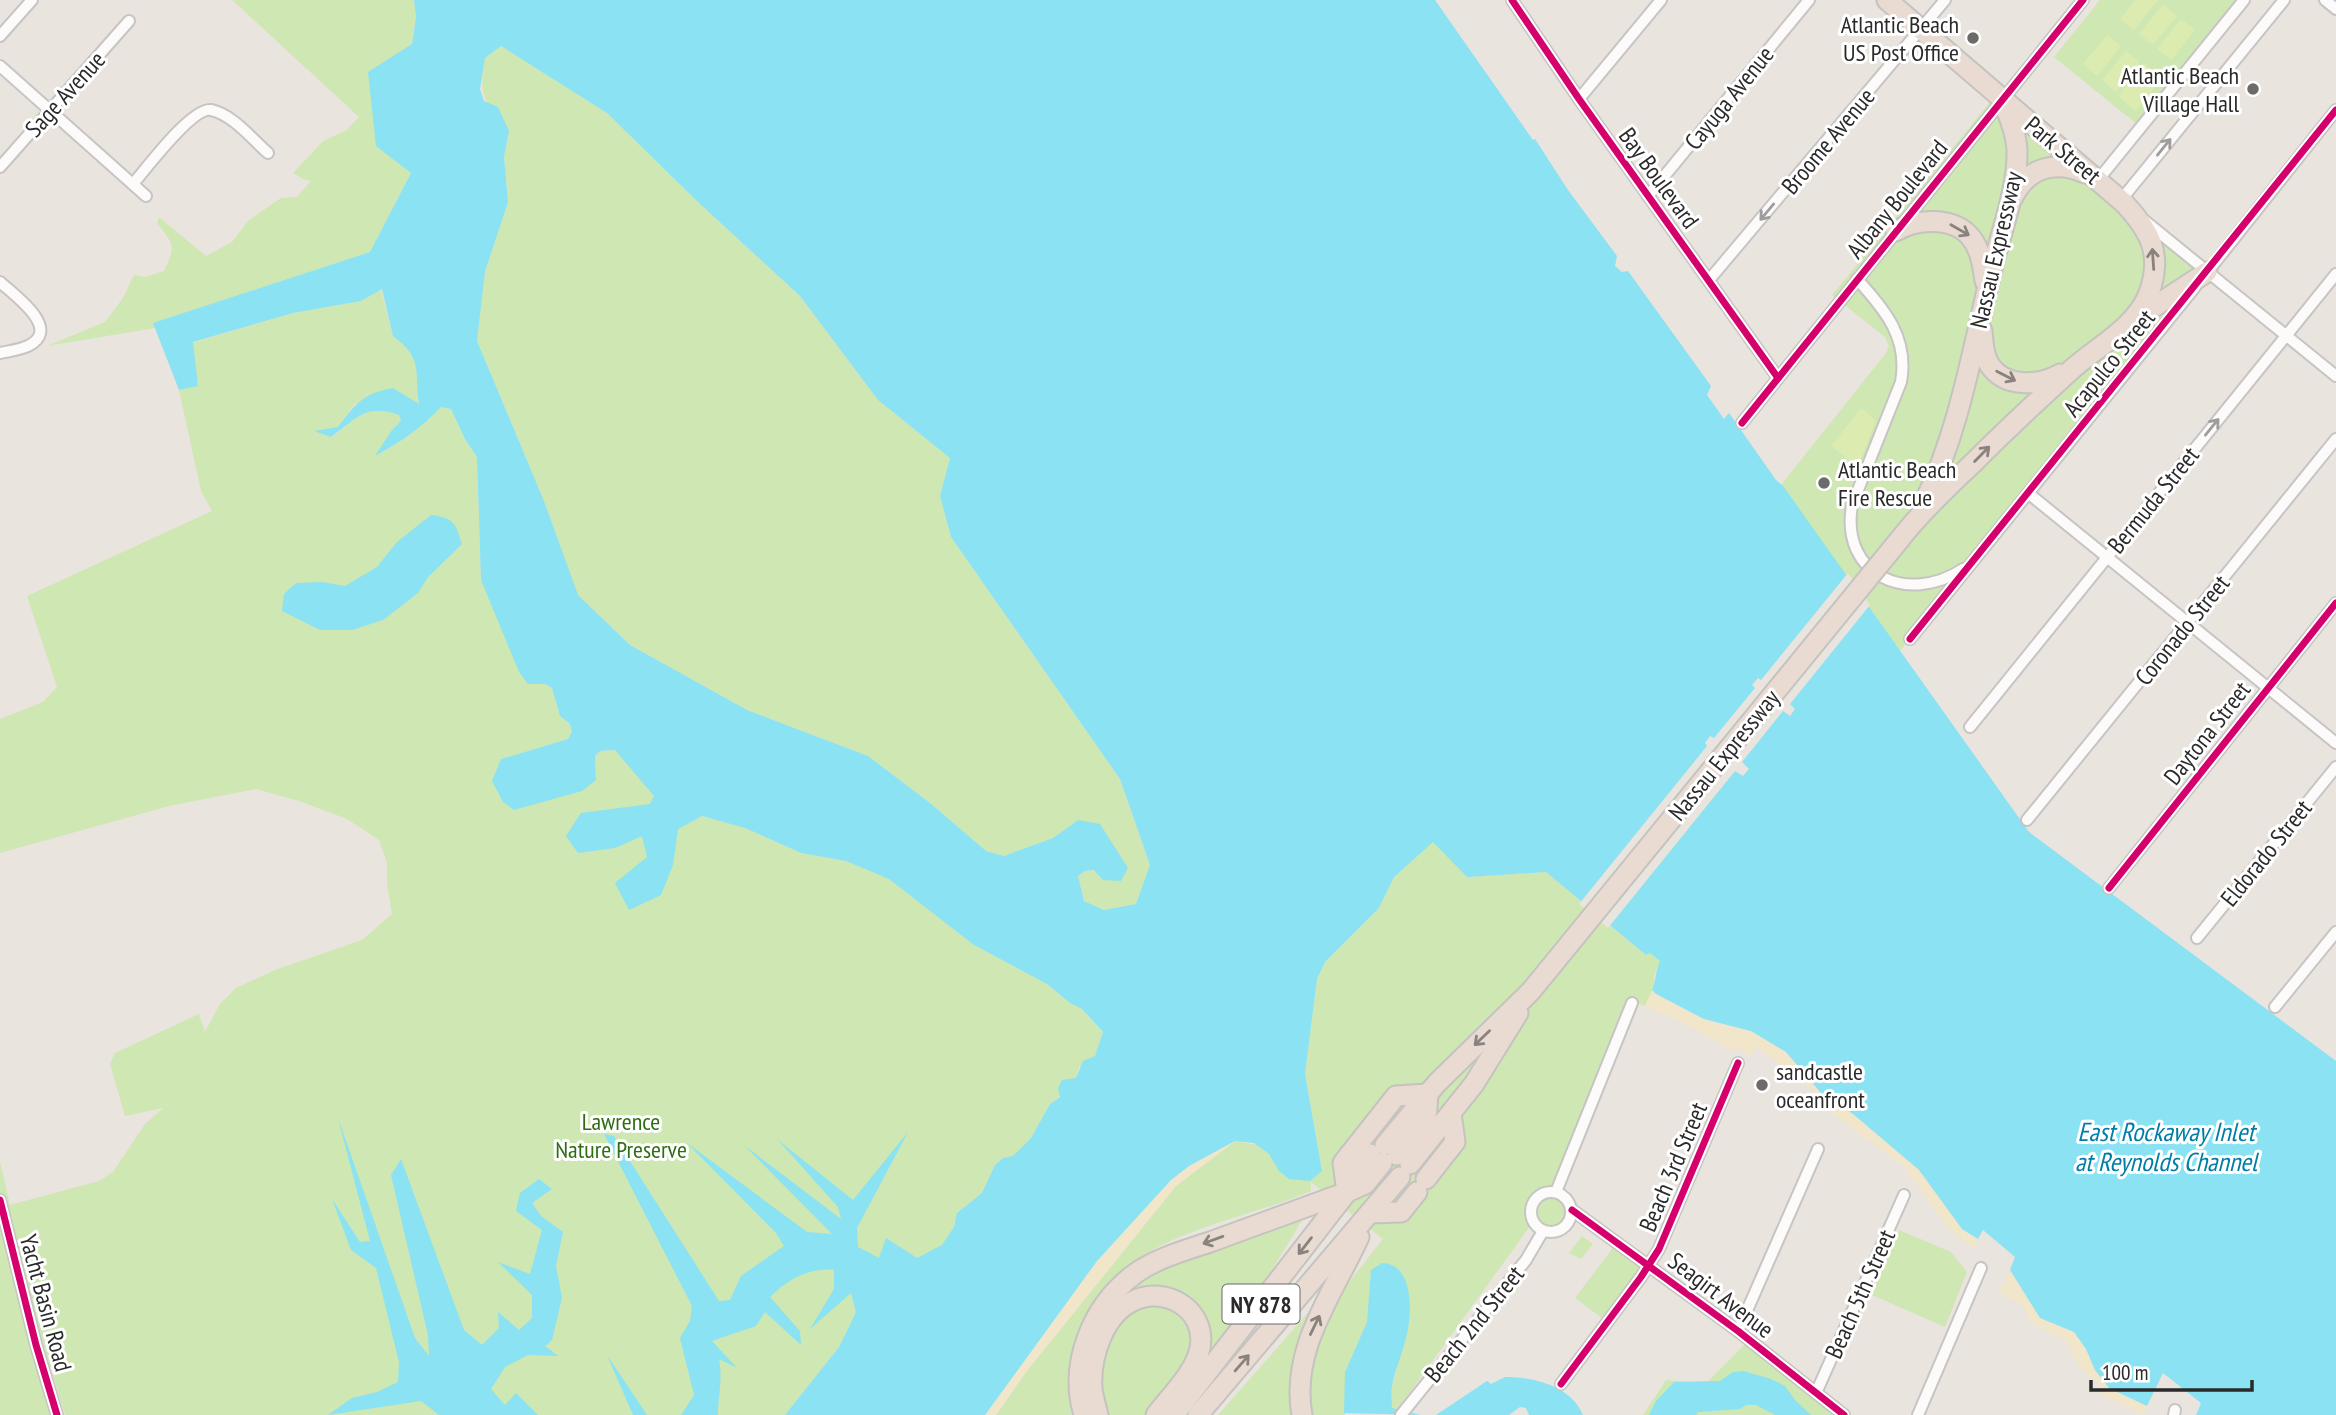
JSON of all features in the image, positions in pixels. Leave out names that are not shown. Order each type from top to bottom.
[{"type":"highway","name":"Park Street","points":[[1887,0],[2123,202]]},
{"type":"highway","name":"Nassau Expressway","points":[[1916,519],[1933,485],[1949,441],[1982,319],[2016,163],[2017,148],[2002,99]]},
{"type":"highway","points":[[2004,218],[2015,192],[2027,178],[2043,169],[2058,165],[2074,168],[2098,180]]},
{"type":"highway","name":"Nassau Expressway","points":[[1198,1415],[1370,1213],[1427,1094],[1550,968],[1916,519],[2014,422],[2074,367],[2130,322],[2148,294],[2154,260],[2144,225],[2123,202]]},
{"type":"highway","points":[[1896,231],[1905,225],[1924,222],[1948,223],[1965,232],[1972,238],[1981,255],[1986,293]]},
{"type":"highway","points":[[2130,322],[2207,272]]},
{"type":"highway","points":[[1982,319],[1983,348],[1988,363],[1998,373],[2013,381],[2030,383],[2050,379],[2074,367]]},
{"type":"highway","name":"Nassau Expressway","points":[[1395,1164],[1432,1124],[1451,1113],[1489,1062],[1531,990]]},
{"type":"highway","points":[[1347,1192],[1343,1163],[1396,1096],[1427,1094]]},
{"type":"highway","points":[[1347,1192],[1349,1168],[1395,1164],[1455,1142],[1451,1113]]},
{"type":"highway","points":[[1084,1415],[1078,1374],[1086,1338],[1100,1312],[1117,1290],[1137,1272],[1171,1256],[1347,1192],[1370,1189],[1395,1164]]},
{"type":"highway","name":"NY 878","points":[[1174,1415],[1347,1192]]},
{"type":"highway","points":[[1302,1415],[1299,1383],[1302,1359],[1311,1332],[1342,1275],[1370,1213]]},
{"type":"highway","points":[[1098,1415],[1092,1389],[1095,1356],[1103,1335],[1115,1314],[1132,1301],[1146,1296],[1166,1296],[1182,1303],[1194,1314],[1200,1330],[1200,1348],[1193,1366],[1156,1415]]},
{"type":"street","points":[[0,36],[32,0]]},
{"type":"street","points":[[1579,99],[1661,0]]},
{"type":"street","name":"Cayuga Avenue","points":[[1648,196],[1809,0]]},
{"type":"street","name":"Broome Avenue","points":[[1709,280],[1945,0]]},
{"type":"street","name":"Albany Boulevard","points":[[1742,423],[2083,0]]},
{"type":"street","points":[[2098,180],[2244,0]]},
{"type":"street","points":[[2123,202],[2284,0]]},
{"type":"street","points":[[2325,0],[2336,9]]},
{"type":"street","name":"Bay Boulevard","points":[[1518,3],[1579,99],[1778,378]]},
{"type":"street","name":"Sage Avenue","points":[[0,167],[129,21]]},
{"type":"street","points":[[0,66],[146,196]]},
{"type":"street","points":[[133,184],[188,121],[204,110],[213,110],[229,119],[268,153]]},
{"type":"street","name":"Acapulco Street","points":[[1910,639],[2336,110]]},
{"type":"street","name":"Park Street","points":[[2123,202],[2336,376]]},
{"type":"street","name":"Bermuda Street","points":[[1970,727],[2336,274]]},
{"type":"street","points":[[1857,279],[1889,317],[1899,338],[1904,362],[1901,382],[1852,505],[1849,528],[1858,554],[1870,568],[1897,583],[1920,586],[1945,579],[1970,564]]},
{"type":"street","points":[[0,282],[35,314],[40,324],[39,334],[30,345],[0,354]]},
{"type":"street","name":"Coronado Street","points":[[2027,821],[2336,439]]},
{"type":"street","points":[[2028,493],[2336,743]]},
{"type":"street","name":"Daytona Street","points":[[2109,888],[2336,603]]},
{"type":"street","name":"Eldorado Street","points":[[2197,938],[2336,767]]},
{"type":"street","points":[[2275,1007],[2336,932]]},
{"type":"street","points":[[1556,1192],[1632,1003]]},
{"type":"street","name":"Beach 3rd Street","points":[[1561,1384],[1659,1249],[1738,1063]]},
{"type":"street","points":[[1738,1331],[1818,1149]]},
{"type":"street","points":[[1556,1192],[1567,1200],[1572,1210],[1570,1219],[1562,1229],[1549,1232],[1543,1231],[1533,1222],[1530,1209],[1537,1197],[1543,1193],[1556,1192]]},
{"type":"street","name":"Beach 5th Street","points":[[1816,1393],[1904,1195]]},
{"type":"street","name":"Yacht Basin Road","points":[[0,1200],[36,1345],[57,1415]]},
{"type":"street","name":"Seagirt Avenue","points":[[1572,1210],[1738,1331],[1844,1415]]},
{"type":"street","name":"Beach 2nd Street","points":[[1403,1413],[1526,1260],[1543,1231]]},
{"type":"street","points":[[1918,1415],[1981,1268]]},
{"type":"green space","points":[[232,0],[414,0],[416,16],[412,44],[411,173],[370,252],[154,323],[155,328],[47,346],[105,322],[123,298],[134,275],[145,277],[164,271],[172,250],[167,236],[157,223],[159,217],[206,256],[232,242],[249,220],[281,198],[297,197],[311,181],[293,173],[323,141],[347,130],[359,117]]},
{"type":"green space","points":[[2100,0],[2238,0],[2138,125],[2054,57]]},
{"type":"green space","points":[[2135,0],[2158,0],[2134,30],[2120,19]]},
{"type":"green space","points":[[2163,4],[2177,16],[2153,45],[2139,34]]},
{"type":"green space","points":[[2181,19],[2195,30],[2171,60],[2157,49]]},
{"type":"green space","points":[[2107,35],[2121,46],[2097,76],[2083,64]]},
{"type":"green space","points":[[501,46],[607,113],[800,296],[878,400],[950,458],[940,496],[951,537],[1120,779],[1150,865],[1136,904],[1104,910],[1084,901],[1078,876],[1085,871],[1128,868],[1117,852],[1078,820],[1053,838],[1004,856],[986,851],[930,803],[868,756],[747,710],[630,645],[577,594],[544,501],[477,341],[485,272],[508,202],[504,157],[509,131],[485,98],[482,82],[485,58]]},
{"type":"green space","points":[[2126,51],[2140,62],[2116,92],[2102,80]]},
{"type":"green space","points":[[2144,63],[2162,78],[2136,111],[2118,96]]},
{"type":"green space","points":[[1995,96],[2207,272],[1900,651],[1781,485],[1889,346],[1885,337],[1832,295]]},
{"type":"green space","name":"Lawrence Nature Preserve","points":[[381,289],[393,336],[414,355],[419,405],[355,404],[338,427],[316,431],[332,437],[369,412],[399,415],[402,421],[392,430],[377,455],[411,434],[441,407],[451,409],[477,457],[481,580],[545,684],[552,688],[560,716],[570,724],[572,732],[568,739],[501,759],[596,780],[595,756],[600,751],[615,750],[678,828],[702,816],[745,828],[801,853],[846,861],[889,878],[974,945],[1047,984],[1082,1009],[1103,1033],[1095,1056],[1079,1068],[1076,1078],[1050,1104],[1031,1138],[1013,1157],[1003,1158],[995,1165],[982,1193],[957,1213],[954,1227],[942,1245],[856,1312],[839,1347],[785,1415],[65,1415],[50,1366],[46,1366],[34,1314],[29,1315],[57,1415],[0,1415],[0,1162],[10,1205],[99,1181],[113,1172],[145,1124],[163,1108],[125,1116],[110,1064],[115,1053],[199,1014],[205,1032],[220,1004],[236,988],[275,970],[362,940],[392,914],[387,863],[379,840],[347,819],[256,789],[169,806],[0,853],[0,719],[43,702],[57,687],[27,596],[212,511],[201,491],[179,390],[198,385],[192,343],[293,313],[361,301]]},
{"type":"green space","points":[[1861,408],[1876,420],[1858,467],[1831,446]]},
{"type":"green space","points":[[1433,841],[1467,877],[1546,872],[1646,955],[1650,953],[1660,961],[1654,976],[1655,985],[1645,1006],[1635,1002],[1550,1191],[1562,1196],[1569,1204],[1571,1213],[1568,1222],[1554,1231],[1544,1230],[1533,1222],[1397,1410],[1392,1409],[1392,1388],[1397,1367],[1367,1322],[1345,1372],[1345,1415],[1311,1415],[1312,1364],[1319,1334],[1322,1335],[1325,1329],[1321,1327],[1334,1301],[1383,1239],[1311,1182],[1311,1191],[1170,1241],[1138,1258],[1111,1281],[1089,1310],[1070,1360],[1067,1383],[1071,1415],[996,1415],[1026,1372],[1176,1186],[1235,1141],[1257,1145],[1269,1154],[1322,1171],[1305,1074],[1317,979],[1325,962],[1379,908],[1394,877]]},
{"type":"green space","points":[[1308,1209],[1256,1293],[1197,1371],[1207,1324],[1199,1306],[1183,1293],[1165,1286],[1136,1287],[1131,1281]]},
{"type":"green space","points":[[1899,1230],[1951,1252],[1967,1272],[1945,1327],[1872,1295]]},
{"type":"green space","points":[[1582,1236],[1593,1244],[1581,1259],[1569,1253]]},
{"type":"green space","points":[[1613,1248],[1640,1268],[1602,1318],[1575,1298]]},
{"type":"green space","points":[[1162,1299],[1194,1324],[1189,1366],[1149,1415],[1106,1415],[1101,1376],[1103,1350],[1112,1326],[1125,1312]]},
{"type":"green space","points":[[1314,1306],[1308,1328],[1301,1332],[1299,1415],[1218,1415]]},
{"type":"green space","points":[[1749,1340],[1844,1415],[1643,1415],[1666,1380],[1706,1383]]},
{"type":"sand","points":[[1652,990],[1694,1015],[1717,1024],[1751,1031],[1786,1052],[1821,1093],[1853,1114],[1919,1170],[1962,1229],[1978,1239],[1974,1249],[1949,1229],[1904,1167],[1832,1113],[1817,1094],[1756,1046],[1751,1056],[1736,1048],[1733,1051],[1682,1022],[1645,1006]]},
{"type":"sand","points":[[1235,1141],[1176,1186],[1026,1372],[996,1415],[985,1415],[1075,1289],[1121,1233],[1171,1180],[1189,1166]]},
{"type":"sand","points":[[2010,1270],[2040,1318],[2074,1332],[2086,1349],[2095,1370],[2126,1398],[2147,1406],[2144,1415],[2099,1394],[2101,1384],[2080,1366],[2067,1341],[2037,1327],[2022,1305],[1999,1292]]},
{"type":"water","name":"East Rockaway Inlet at Reynolds Channel","points":[[414,0],[1435,0],[1617,256],[1615,266],[1622,272],[1628,271],[1711,386],[1707,395],[1724,419],[1729,413],[2029,832],[2336,1061],[2336,1415],[2196,1415],[2201,1403],[2163,1373],[2147,1406],[2109,1388],[2095,1370],[2086,1349],[2074,1332],[2040,1318],[2010,1270],[2015,1257],[1983,1230],[1978,1239],[1962,1229],[1919,1170],[1853,1114],[1821,1093],[1786,1052],[1751,1031],[1704,1019],[1656,994],[1652,990],[1660,961],[1650,953],[1646,955],[1546,872],[1467,877],[1433,842],[1394,877],[1379,908],[1325,962],[1317,979],[1305,1074],[1322,1171],[1310,1181],[1289,1179],[1279,1171],[1269,1154],[1254,1143],[1235,1141],[1189,1166],[1171,1180],[1097,1261],[985,1415],[785,1415],[839,1347],[856,1312],[851,1293],[810,1329],[834,1289],[834,1270],[825,1270],[799,1276],[770,1297],[800,1331],[801,1345],[765,1312],[756,1326],[712,1341],[737,1368],[719,1359],[718,1415],[681,1415],[694,1395],[680,1338],[690,1321],[692,1306],[604,1134],[614,1136],[719,1301],[730,1300],[741,1276],[784,1246],[776,1233],[687,1143],[807,1232],[832,1234],[745,1146],[841,1219],[838,1207],[778,1140],[853,1200],[908,1132],[857,1228],[858,1247],[879,1258],[886,1238],[917,1258],[942,1245],[954,1227],[957,1213],[982,1193],[995,1165],[1003,1158],[1013,1156],[1031,1138],[1050,1104],[1060,1097],[1058,1088],[1062,1080],[1076,1078],[1083,1061],[1095,1056],[1103,1032],[1082,1009],[1047,984],[974,945],[889,879],[846,861],[801,853],[745,828],[702,816],[678,829],[673,865],[661,895],[629,910],[615,883],[647,857],[642,836],[615,848],[578,853],[566,836],[581,813],[650,804],[654,796],[615,750],[600,751],[595,756],[596,780],[582,791],[514,810],[503,802],[492,781],[501,759],[568,739],[572,732],[570,724],[560,716],[552,688],[545,684],[528,684],[519,672],[481,580],[477,457],[451,409],[441,407],[410,434],[375,456],[401,421],[399,415],[369,412],[331,437],[314,431],[338,427],[367,396],[383,390],[393,388],[419,404],[414,359],[393,336],[382,289],[361,301],[293,313],[193,342],[198,386],[179,390],[153,323],[370,252],[411,173],[376,146],[368,72],[412,44],[416,17]],"holes":[[[501,46],[607,113],[800,296],[878,400],[950,458],[940,496],[951,537],[1120,779],[1150,865],[1136,904],[1104,910],[1084,901],[1078,876],[1085,871],[1094,870],[1103,880],[1121,881],[1128,868],[1100,824],[1078,820],[1053,838],[1004,856],[986,851],[930,803],[868,756],[747,710],[630,645],[578,595],[544,501],[477,341],[485,272],[508,202],[504,157],[509,131],[498,107],[484,101],[480,89],[485,58]]]},
{"type":"water","points":[[431,515],[452,522],[462,544],[428,577],[418,593],[383,620],[352,630],[320,630],[282,611],[284,594],[296,583],[322,582],[345,586],[377,567],[397,542]]},
{"type":"water","points":[[338,1118],[415,1338],[429,1356],[428,1335],[391,1175],[401,1159],[464,1330],[482,1345],[499,1328],[498,1312],[519,1330],[532,1318],[532,1295],[498,1262],[530,1274],[542,1230],[516,1211],[520,1193],[539,1179],[552,1189],[532,1203],[541,1216],[563,1232],[556,1266],[562,1298],[552,1340],[545,1346],[558,1356],[528,1355],[505,1367],[491,1389],[505,1405],[516,1393],[538,1415],[439,1415],[421,1401],[328,1415],[352,1398],[377,1392],[398,1382],[399,1362],[376,1268],[351,1250],[332,1199],[360,1242],[370,1241]]},
{"type":"water","points":[[1382,1263],[1401,1272],[1406,1281],[1410,1304],[1406,1338],[1392,1386],[1392,1408],[1421,1415],[1344,1413],[1345,1372],[1367,1322],[1371,1270]]},
{"type":"water","points":[[607,1355],[647,1415],[633,1415]]},
{"type":"water","points":[[1743,1371],[1785,1386],[1811,1415],[1775,1415],[1756,1405],[1746,1405],[1740,1409],[1698,1412],[1696,1415],[1649,1415],[1656,1401],[1674,1382],[1720,1381],[1733,1372]]},
{"type":"water","points":[[1505,1377],[1539,1381],[1561,1390],[1570,1397],[1583,1415],[1529,1415],[1526,1408],[1520,1407],[1509,1415],[1436,1415],[1487,1381],[1491,1384]]},
{"type":"pier","points":[[1848,573],[1870,605],[1790,704],[1795,709],[1790,716],[1783,711],[1742,762],[1749,769],[1743,776],[1735,771],[1608,928],[1579,904],[1707,746],[1705,743],[1710,736],[1714,738],[1755,688],[1752,685],[1758,678],[1761,680]]},
{"type":"cycle path","points":[[1512,0],[1579,99],[1778,378]]},
{"type":"cycle path","points":[[1742,423],[2083,0]]},
{"type":"cycle path","points":[[1910,639],[2336,110]]},
{"type":"cycle path","points":[[2109,888],[2336,603]]},
{"type":"cycle path","points":[[1561,1384],[1659,1249],[1738,1063]]},
{"type":"cycle path","points":[[0,1200],[36,1345],[57,1415]]},
{"type":"cycle path","points":[[1572,1210],[1738,1331],[1844,1415]]},
{"type":"place","name":"Atlantic Beach US Post Office","points":[[1973,38]]},
{"type":"place","name":"Atlantic Beach Village Hall","points":[[2253,89]]},
{"type":"place","name":"Atlantic Beach Fire Rescue","points":[[1824,483]]},
{"type":"place","name":"sandcastle oceanfront","points":[[1762,1085]]}]
